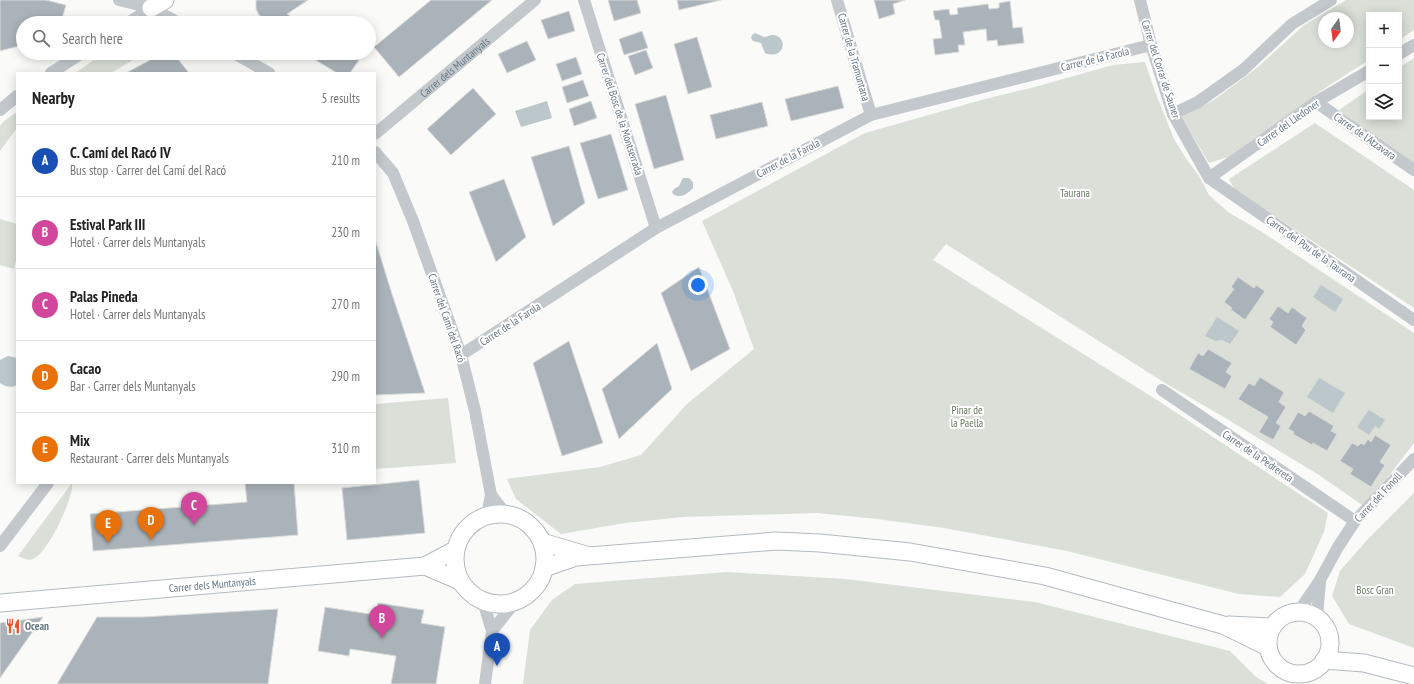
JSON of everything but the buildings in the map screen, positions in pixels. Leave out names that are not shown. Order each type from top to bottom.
[{"type":"street","points":[[119,0],[158,4],[171,16]]},
{"type":"street","name":"Carrer dels Muntanyals","points":[[376,133],[535,0]]},
{"type":"street","name":"Carrer del Bosc de la Montserrada","points":[[584,0],[656,228]]},
{"type":"street","name":"Carrer de la Tramuntana","points":[[837,0],[871,115]]},
{"type":"street","name":"Carrer del Corrar de Sauner","points":[[1140,0],[1151,45],[1173,114],[1208,178]]},
{"type":"street","points":[[1173,114],[1198,102],[1242,70],[1292,24],[1331,0]]},
{"type":"street","points":[[139,16],[158,4]]},
{"type":"street","name":"Carrer de la Farola","points":[[462,355],[656,228],[871,115],[1151,45]]},
{"type":"street","points":[[1402,52],[1414,45]]},
{"type":"street","points":[[53,72],[71,60]]},
{"type":"street","points":[[246,60],[267,72]]},
{"type":"street","name":"Carrer del Lledoner","points":[[1208,178],[1316,102],[1366,73]]},
{"type":"street","points":[[0,110],[16,97]]},
{"type":"street","name":"Carrer de l'Atzavara","points":[[1316,102],[1414,170]]},
{"type":"street","name":"Carrer del Camí del Racó","points":[[376,153],[393,173],[402,193],[462,355],[475,410],[491,495],[487,515]]},
{"type":"street","name":"Carrer del Pou de la Taurana","points":[[1208,178],[1414,320]]},
{"type":"street","name":"Carrer de la Pedrereta","points":[[1162,390],[1355,521]]},
{"type":"street","name":"Carrer del Fonoll","points":[[1299,611],[1320,580],[1338,547],[1355,521],[1414,458]]},
{"type":"street","points":[[0,546],[47,484]]},
{"type":"street","name":"Carrer del Camí del Racó","points":[[491,495],[506,514]]},
{"type":"street","points":[[492,631],[515,602],[534,589],[542,576],[545,555],[542,542],[531,526],[515,516],[506,514],[487,515],[475,521],[466,528],[459,539],[455,550],[455,566],[460,581],[466,590],[474,597],[483,601],[499,604],[515,602]]},
{"type":"street","points":[[544,568],[582,556],[776,541],[820,543],[910,552],[1045,576],[1223,625],[1268,647]]},
{"type":"street","points":[[542,542],[582,556]]},
{"type":"street","name":"Carrer dels Muntanyals","points":[[0,603],[425,566],[455,550]]},
{"type":"street","name":"Carrer dels Muntanyals","points":[[425,566],[460,581]]},
{"type":"street","name":"Carrer del Fonoll","points":[[1317,617],[1320,580]]},
{"type":"street","points":[[483,601],[492,631],[485,684]]},
{"type":"street","points":[[1299,611],[1310,613],[1317,617],[1324,623],[1330,639],[1328,654],[1324,660],[1317,668],[1307,673],[1297,674],[1286,671],[1278,666],[1271,657],[1268,647],[1268,637],[1272,626],[1279,618],[1288,613],[1299,611]]},
{"type":"street","points":[[1223,625],[1272,626]]},
{"type":"street","points":[[1330,639],[1364,663]]},
{"type":"street","points":[[1324,660],[1364,663],[1414,676]]},
{"type":"green space","points":[[1346,0],[1414,0],[1414,30],[1402,38],[1402,12],[1366,12],[1366,62],[1328,86],[1228,157],[1209,163],[1181,117],[1214,100],[1258,67],[1304,25],[1318,17],[1318,48],[1354,48],[1354,12],[1326,12]]},
{"type":"green space","points":[[1414,58],[1414,165],[1339,110],[1366,91],[1366,120],[1402,120],[1402,66]]},
{"type":"green space","points":[[94,60],[133,60],[113,72],[76,72]]},
{"type":"green space","points":[[1145,62],[1174,139],[1199,176],[1209,195],[1228,212],[1262,232],[1414,333],[1414,443],[1365,507],[1319,475],[1165,383],[946,244],[933,260],[1157,400],[1328,513],[1324,532],[1305,574],[1280,597],[1239,594],[1067,551],[944,528],[817,513],[683,517],[625,523],[561,534],[516,499],[507,479],[600,467],[641,455],[687,404],[754,349],[733,291],[702,221],[865,133],[1113,65]]},
{"type":"green space","points":[[16,113],[16,129],[0,151],[0,126],[4,121]]},
{"type":"green space","points":[[1315,123],[1414,190],[1414,308],[1235,190],[1229,179]]},
{"type":"green space","points":[[0,219],[16,224],[16,260],[14,269],[0,265]]},
{"type":"green space","points":[[448,398],[456,463],[376,469],[376,404]]},
{"type":"green space","points":[[72,484],[69,500],[59,524],[46,547],[39,555],[31,560],[18,556]]},
{"type":"green space","name":"Bosc Gran","points":[[1414,493],[1414,648],[1349,624],[1332,596],[1340,571],[1367,540]]},
{"type":"green space","points":[[727,572],[845,579],[1035,602],[1230,651],[1256,677],[1268,684],[523,684],[530,630],[552,600],[575,584]]},
{"type":"shaded area","points":[[755,33],[764,37],[772,35],[777,36],[781,39],[783,46],[782,49],[771,55],[765,53],[761,43],[753,41],[751,38]]},
{"type":"shaded area","points":[[547,101],[552,118],[521,127],[515,111]]},
{"type":"shaded area","points":[[683,178],[689,178],[693,182],[693,188],[684,195],[674,195],[672,192],[679,186]]},
{"type":"shaded area","points":[[1321,285],[1343,299],[1335,312],[1313,297]]},
{"type":"shaded area","points":[[1217,317],[1239,331],[1230,344],[1222,340],[1216,341],[1205,336]]},
{"type":"shaded area","points":[[8,356],[16,358],[16,386],[10,387],[0,383],[0,360]]},
{"type":"shaded area","points":[[1319,378],[1345,393],[1333,413],[1307,397]]},
{"type":"shaded area","points":[[1369,410],[1385,420],[1379,429],[1375,426],[1369,435],[1357,427]]},
{"type":"place","name":"Palas Pineda","points":[[194,525]]},
{"type":"place","name":"Cacao","points":[[151,540]]},
{"type":"place","name":"Mix","points":[[108,543]]},
{"type":"place","name":"Ocean","points":[[13,626]]},
{"type":"place","name":"Estival Park III","points":[[382,638]]},
{"type":"place","name":"C. Camí del Racó IV","points":[[497,666]]},
{"type":"park label","name":"Taurana","points":[[1075,193]]},
{"type":"park label","name":"Pinar de la Paella","points":[[967,416]]}]
